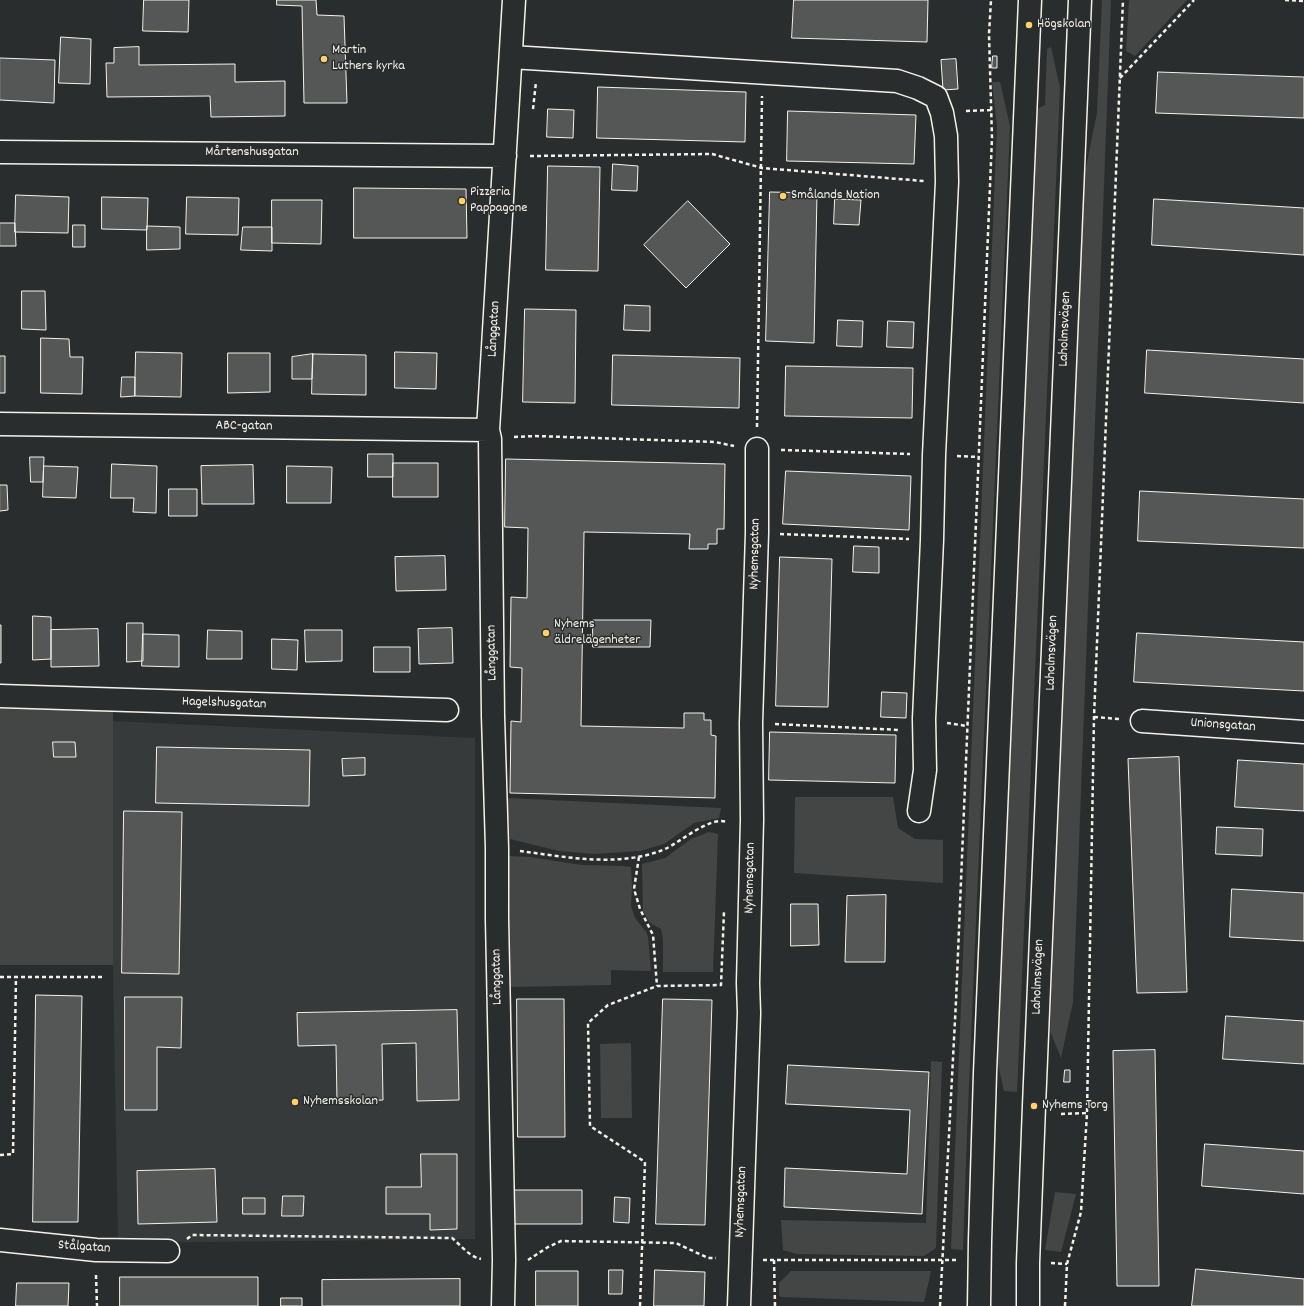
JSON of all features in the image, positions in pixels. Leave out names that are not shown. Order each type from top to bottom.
[{"type":"main road","name":"Långgatan","points":[[503,1306],[504,1260],[497,919],[497,848],[493,716],[490,439],[488,430],[514,0]]},
{"type":"main road","points":[[979,1306],[985,1073],[1030,0]]},
{"type":"main road","name":"Laholmsvägen","points":[[1028,1306],[1028,1263],[1033,1137],[1080,0]]},
{"type":"main road","points":[[511,57],[897,81],[918,88],[936,97],[942,112],[946,136],[947,182],[934,455],[925,770],[919,811]]},
{"type":"main road","name":"Mårtenshusgatan","points":[[0,152],[505,156]]},
{"type":"main road","name":"ABC-gatan","points":[[0,424],[488,430]]},
{"type":"main road","name":"Nyhemsgatan","points":[[739,1306],[749,1013],[748,983],[752,820],[751,723],[757,533],[757,449]]},
{"type":"main road","name":"Hagelshusgatan","points":[[0,696],[447,710]]},
{"type":"main road","name":"Unionsgatan","points":[[1142,721],[1304,732]]},
{"type":"main road","name":"Stålgatan","points":[[0,1240],[96,1250],[168,1251]]},
{"type":"path","points":[[940,1306],[956,1001],[992,138],[989,34],[991,0]]},
{"type":"path","points":[[1065,1306],[1067,1264],[1081,1212],[1087,1113],[1094,716],[1122,0]]},
{"type":"path","points":[[1120,78],[1194,0]]},
{"type":"path","points":[[1285,0],[1304,1]]},
{"type":"path","points":[[757,449],[762,168],[762,72]]},
{"type":"path","points":[[530,156],[712,154],[762,168],[947,182]]},
{"type":"path","points":[[512,438],[535,436],[715,442],[757,449],[934,455]]},
{"type":"path","points":[[757,533],[932,540]]},
{"type":"path","points":[[751,723],[925,731]]},
{"type":"path","points":[[497,848],[583,858],[616,859],[639,857],[665,849],[697,829],[717,822],[727,821],[727,829]]},
{"type":"path","points":[[639,857],[634,889],[640,909],[653,935],[657,986]]},
{"type":"path","points":[[640,1306],[645,1162],[590,1126],[588,1023],[608,1005],[657,986],[721,985],[724,907]]},
{"type":"path","points":[[0,977],[103,977]]},
{"type":"path","points":[[0,1155],[13,1154],[16,977]]},
{"type":"path","points":[[1061,1114],[1087,1113]]},
{"type":"path","points":[[168,1251],[192,1235],[452,1238],[474,1257],[486,1260],[529,1260],[548,1247],[561,1242],[643,1242],[676,1243],[708,1258],[740,1260],[942,1260]]},
{"type":"path","points":[[96,1250],[98,1306]]},
{"type":"path","points":[[774,1260],[775,1306]]},
{"type":"shaded area","points":[[1102,0],[1111,0],[1073,1002],[1061,1058],[1050,1031],[1084,177],[1097,113]]},
{"type":"shaded area","points":[[1129,0],[1187,0],[1135,56],[1126,51]]},
{"type":"shaded area","points":[[1051,47],[1060,88],[1017,1092],[1004,1091],[997,1059],[1037,109],[1045,105],[1047,49]]},
{"type":"shaded area","points":[[992,82],[1000,82],[1010,126],[963,1250],[951,1249],[997,126]]},
{"type":"shaded area","points":[[0,708],[113,709],[113,965],[0,965]]},
{"type":"shaded area","name":"Nyhemsskolan","points":[[112,721],[475,738],[475,1239],[118,1243],[113,965]]},
{"type":"shaded area","points":[[795,797],[893,797],[898,828],[915,839],[943,840],[943,883],[794,873]]},
{"type":"shaded area","points":[[506,798],[721,808],[719,818],[694,823],[664,844],[640,851],[594,854],[559,851],[510,839]]},
{"type":"shaded area","points":[[709,832],[718,834],[713,972],[663,972],[663,939],[661,929],[650,923],[643,911],[642,864],[665,858],[691,839]]},
{"type":"shaded area","points":[[506,856],[530,857],[581,865],[631,867],[631,906],[635,918],[648,937],[651,971],[611,970],[611,985],[510,987],[505,933]]},
{"type":"shaded area","points":[[631,1043],[632,1118],[601,1118],[600,1044]]},
{"type":"shaded area","points":[[931,1061],[942,1062],[936,1248],[924,1256],[797,1254],[783,1250],[781,1220],[926,1223]]},
{"type":"shaded area","points":[[1055,1192],[1076,1194],[1061,1252],[1045,1250]]},
{"type":"shaded area","points":[[791,1271],[931,1271],[924,1302],[781,1297],[779,1296],[779,1283]]},
{"type":"building","points":[[144,0],[189,0],[188,32],[143,31]]},
{"type":"building","name":"Martin Luthers kyrka","points":[[277,0],[316,0],[317,15],[344,16],[347,103],[304,103],[302,6],[277,5]]},
{"type":"building","points":[[794,0],[928,0],[927,42],[792,38]]},
{"type":"building","points":[[61,37],[91,39],[90,84],[59,83]]},
{"type":"building","points":[[139,47],[139,65],[235,64],[235,82],[285,81],[285,116],[211,117],[210,96],[107,97],[106,63],[114,63],[114,48]]},
{"type":"building","points":[[993,56],[997,56],[997,68],[992,68]]},
{"type":"building","points":[[0,58],[55,60],[54,103],[0,100]]},
{"type":"building","points":[[956,59],[958,89],[943,90],[941,60]]},
{"type":"building","points":[[1158,72],[1304,77],[1304,118],[1156,113]]},
{"type":"building","points":[[598,87],[746,92],[745,142],[597,138]]},
{"type":"building","points":[[548,109],[574,110],[573,138],[547,137]]},
{"type":"building","points":[[788,111],[916,115],[914,164],[787,161]]},
{"type":"building","points":[[613,164],[638,166],[637,191],[612,190]]},
{"type":"building","points":[[548,166],[600,167],[598,271],[546,270]]},
{"type":"building","points":[[354,188],[466,189],[467,238],[354,238]]},
{"type":"building","points":[[770,192],[817,193],[814,343],[766,341]]},
{"type":"building","points":[[16,195],[69,197],[68,233],[15,232]]},
{"type":"building","points":[[102,197],[148,198],[147,230],[102,229]]},
{"type":"building","points":[[187,197],[239,198],[238,235],[186,234]]},
{"type":"building","points":[[835,199],[861,200],[859,225],[834,224]]},
{"type":"building","points":[[1154,199],[1304,208],[1304,255],[1152,245]]},
{"type":"building","points":[[272,200],[322,200],[321,244],[272,243]]},
{"type":"building","points":[[688,201],[730,244],[686,288],[644,245]]},
{"type":"building","points":[[0,223],[15,223],[16,246],[0,246]]},
{"type":"building","points":[[73,225],[85,225],[85,247],[73,247]]},
{"type":"building","points":[[147,226],[180,227],[180,249],[147,250]]},
{"type":"building","points":[[243,227],[272,227],[272,251],[241,250]]},
{"type":"building","points":[[22,291],[45,291],[46,330],[22,329]]},
{"type":"building","points":[[625,305],[650,306],[650,331],[624,330]]},
{"type":"building","points":[[525,309],[576,310],[575,403],[523,402]]},
{"type":"building","points":[[838,320],[863,321],[862,347],[837,346]]},
{"type":"building","points":[[888,321],[914,322],[913,348],[887,347]]},
{"type":"building","points":[[41,338],[69,339],[70,357],[83,357],[82,394],[41,393]]},
{"type":"building","points":[[1147,350],[1304,359],[1304,403],[1145,393]]},
{"type":"building","points":[[136,352],[182,353],[181,397],[135,396]]},
{"type":"building","points":[[395,352],[437,353],[436,389],[395,388]]},
{"type":"building","points":[[228,353],[270,353],[270,392],[228,393]]},
{"type":"building","points":[[313,354],[312,379],[292,379],[292,357]]},
{"type":"building","points":[[313,354],[366,355],[366,395],[312,394]]},
{"type":"building","points":[[613,355],[740,358],[739,408],[612,405]]},
{"type":"building","points":[[0,356],[5,356],[5,393],[0,393]]},
{"type":"building","points":[[786,366],[913,368],[912,418],[785,416]]},
{"type":"building","points":[[122,377],[135,377],[135,396],[121,397]]},
{"type":"building","points":[[368,454],[393,454],[393,477],[368,477]]},
{"type":"building","points":[[30,457],[44,457],[43,482],[31,482]]},
{"type":"building","name":"Nyhems äldrelägenheter","points":[[506,459],[725,464],[724,529],[717,529],[717,544],[708,544],[708,549],[689,549],[690,534],[584,532],[581,726],[684,728],[684,713],[704,713],[704,720],[711,720],[711,735],[716,736],[715,798],[510,793],[511,721],[521,722],[522,668],[510,667],[511,597],[527,598],[528,528],[505,527]]},
{"type":"building","points":[[393,463],[438,463],[438,497],[393,497]]},
{"type":"building","points":[[112,464],[157,466],[156,513],[133,512],[134,498],[111,498]]},
{"type":"building","points":[[253,465],[254,504],[202,504],[201,466]]},
{"type":"building","points":[[44,466],[78,467],[76,498],[43,497]]},
{"type":"building","points":[[287,466],[332,467],[331,503],[287,503]]},
{"type":"building","points":[[786,471],[911,476],[909,530],[783,524]]},
{"type":"building","points":[[0,485],[7,485],[8,510],[0,511]]},
{"type":"building","points":[[169,489],[197,489],[197,516],[169,516]]},
{"type":"building","points":[[1140,491],[1304,499],[1304,548],[1138,541]]},
{"type":"building","points":[[854,546],[879,547],[879,573],[853,572]]},
{"type":"building","points":[[445,556],[446,590],[396,591],[395,557]]},
{"type":"building","points":[[780,557],[832,559],[828,707],[776,706]]},
{"type":"building","points":[[33,616],[51,617],[51,659],[33,660]]},
{"type":"building","points":[[593,620],[651,620],[650,647],[593,647]]},
{"type":"building","points":[[127,623],[143,623],[143,661],[127,662]]},
{"type":"building","points":[[1,625],[1,663],[0,663]]},
{"type":"building","points":[[452,628],[453,663],[419,664],[418,629]]},
{"type":"building","points":[[98,629],[99,666],[51,667],[51,630]]},
{"type":"building","points":[[208,630],[242,631],[242,659],[207,659]]},
{"type":"building","points":[[305,630],[342,630],[342,661],[306,662]]},
{"type":"building","points":[[1137,633],[1304,642],[1304,691],[1134,682]]},
{"type":"building","points":[[143,634],[179,635],[179,667],[142,666]]},
{"type":"building","points":[[272,639],[298,640],[297,670],[272,669]]},
{"type":"building","points":[[374,647],[410,647],[410,672],[374,672]]},
{"type":"building","points":[[882,692],[907,693],[906,718],[881,717]]},
{"type":"building","points":[[770,732],[896,735],[895,783],[769,780]]},
{"type":"building","points":[[53,742],[75,742],[76,757],[54,757]]},
{"type":"building","points":[[157,747],[310,750],[309,806],[156,803]]},
{"type":"building","points":[[1179,757],[1187,992],[1137,993],[1128,759]]},
{"type":"building","points":[[365,758],[365,775],[343,776],[342,759]]},
{"type":"building","points":[[1238,760],[1304,764],[1304,811],[1235,807]]},
{"type":"building","points":[[124,811],[182,812],[179,974],[122,973]]},
{"type":"building","points":[[1217,827],[1263,829],[1262,856],[1216,854]]},
{"type":"building","points":[[1232,889],[1304,893],[1304,941],[1230,937]]},
{"type":"building","points":[[886,895],[885,962],[845,962],[847,896]]},
{"type":"building","points":[[791,904],[818,904],[819,945],[791,946]]},
{"type":"building","points":[[36,995],[82,996],[78,1222],[33,1222]]},
{"type":"building","points":[[125,997],[182,997],[181,1048],[157,1047],[157,1110],[125,1110]]},
{"type":"building","points":[[517,999],[564,999],[565,1137],[518,1137]]},
{"type":"building","points":[[663,999],[712,1000],[705,1225],[656,1224]]},
{"type":"building","points":[[457,1010],[459,1100],[417,1101],[416,1043],[382,1044],[383,1100],[337,1102],[336,1045],[298,1046],[297,1013]]},
{"type":"building","points":[[1226,1016],[1304,1021],[1304,1064],[1223,1059]]},
{"type":"building","points":[[1155,1050],[1159,1286],[1117,1286],[1113,1051]]},
{"type":"building","points":[[788,1065],[929,1072],[922,1214],[784,1207],[785,1168],[907,1174],[910,1110],[786,1104]]},
{"type":"building","points":[[1065,1070],[1070,1070],[1070,1082],[1064,1082]]},
{"type":"building","points":[[1205,1144],[1304,1151],[1304,1194],[1202,1186]]},
{"type":"building","points":[[421,1154],[457,1154],[457,1229],[430,1230],[430,1214],[386,1214],[386,1187],[421,1187]]},
{"type":"building","points":[[215,1169],[217,1222],[138,1224],[137,1171]]},
{"type":"building","points":[[509,1190],[582,1190],[582,1224],[509,1224]]},
{"type":"building","points":[[283,1196],[304,1196],[303,1216],[282,1216]]},
{"type":"building","points":[[615,1197],[630,1198],[629,1223],[614,1222]]},
{"type":"building","points":[[243,1198],[265,1198],[265,1214],[243,1214]]},
{"type":"building","points":[[1196,1269],[1304,1279],[1304,1306],[1192,1306]]},
{"type":"building","points":[[609,1270],[623,1270],[622,1294],[609,1294]]},
{"type":"building","points":[[655,1270],[705,1272],[704,1306],[654,1306]]},
{"type":"building","points":[[536,1271],[578,1271],[578,1306],[536,1306]]},
{"type":"building","points":[[120,1277],[258,1277],[258,1306],[120,1306]]},
{"type":"building","points":[[460,1279],[460,1306],[322,1306],[322,1280]]},
{"type":"building","points":[[17,1283],[69,1283],[68,1306],[16,1306]]},
{"type":"building","points":[[281,1298],[302,1298],[302,1306],[281,1306]]},
{"type":"place","name":"Högskolan","points":[[1029,25]]},
{"type":"place","name":"Martin Luthers kyrka","points":[[324,59]]},
{"type":"place","name":"Smålands Nation","points":[[783,196]]},
{"type":"place","name":"Pizzeria Pappagone","points":[[462,201]]},
{"type":"place","name":"Nyhems äldrelägenheter","points":[[546,633]]},
{"type":"place","name":"Nyhemsskolan","points":[[295,1102]]},
{"type":"place","name":"Nyhems Torg","points":[[1034,1106]]}]
